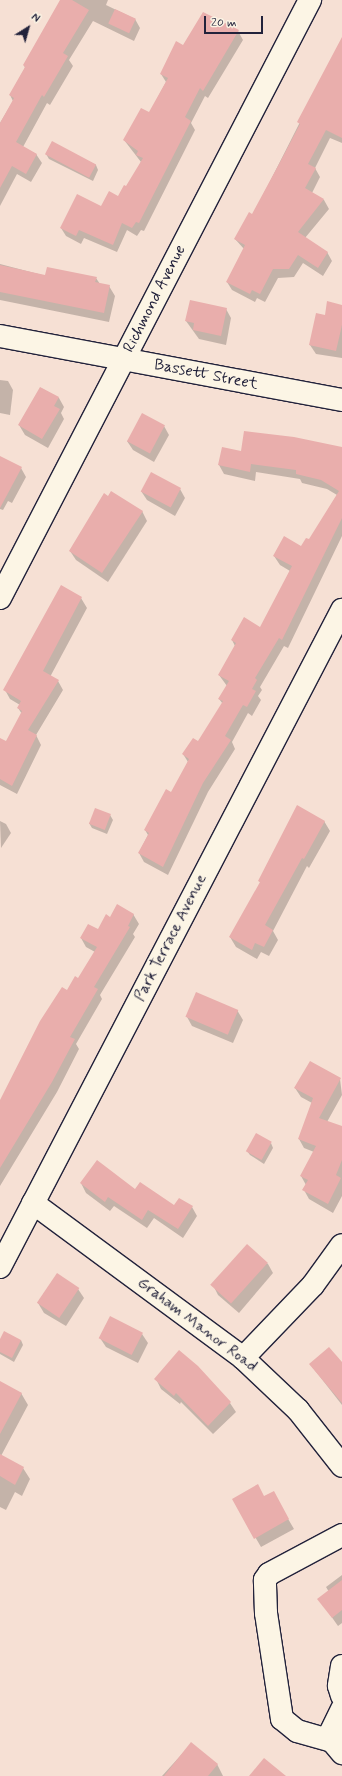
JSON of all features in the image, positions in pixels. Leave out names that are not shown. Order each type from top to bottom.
[{"type":"street","name":"Richmond Avenue","points":[[0,598],[310,0]]},
{"type":"street","name":"Bassett Street","points":[[0,336],[342,400]]},
{"type":"street","name":"Park Terrace Avenue","points":[[0,1267],[342,610]]},
{"type":"street","name":"Graham Manor Road","points":[[33,1203],[243,1358],[298,1410],[342,1466]]},
{"type":"street","points":[[243,1358],[313,1285],[342,1245]]},
{"type":"street","points":[[337,1747],[296,1731],[282,1719],[266,1612],[265,1580],[270,1574],[342,1535]]},
{"type":"street","points":[[342,1666],[339,1686],[342,1696]]},
{"type":"street","points":[[337,1747],[331,1732],[342,1709]]},
{"type":"building","points":[[60,0],[72,0],[89,10],[63,53],[68,56],[44,97],[42,95],[16,142],[37,154],[26,174],[12,166],[0,188],[0,123],[14,98],[9,95],[25,67],[23,65]]},
{"type":"building","points":[[115,9],[136,19],[129,33],[108,24]]},
{"type":"building","points":[[203,12],[239,30],[203,91],[200,88],[185,117],[191,121],[139,223],[136,222],[132,228],[122,223],[113,245],[79,230],[76,236],[60,228],[77,194],[101,206],[109,191],[118,196],[124,185],[126,186],[143,158],[136,155],[138,151],[123,140],[141,108],[149,112],[168,78],[160,74],[176,41],[183,45]]},
{"type":"building","points":[[342,37],[342,138],[326,130],[308,164],[316,168],[305,188],[324,199],[298,232],[328,252],[318,268],[298,255],[289,269],[273,269],[260,294],[252,290],[250,294],[226,282],[245,245],[234,239],[249,212],[252,214],[279,164],[300,124],[297,122]]},
{"type":"building","points":[[52,141],[96,164],[89,178],[45,154]]},
{"type":"building","points":[[0,265],[45,275],[47,267],[97,277],[95,282],[110,285],[104,313],[0,292]]},
{"type":"building","points":[[190,300],[227,308],[221,336],[193,330],[194,323],[185,321]]},
{"type":"building","points":[[327,301],[342,305],[342,325],[336,351],[309,345],[316,313],[325,315]]},
{"type":"building","points":[[40,387],[59,397],[54,406],[60,409],[42,439],[18,425]]},
{"type":"building","points":[[142,413],[165,425],[150,453],[127,441]]},
{"type":"building","points":[[244,431],[294,437],[342,447],[342,518],[282,640],[279,638],[255,678],[257,680],[252,689],[256,691],[247,707],[243,705],[225,736],[231,740],[203,783],[163,867],[138,853],[149,833],[144,830],[166,789],[171,792],[189,759],[182,754],[193,738],[198,741],[223,701],[218,699],[229,681],[218,675],[236,643],[231,640],[244,617],[260,627],[292,566],[273,556],[284,536],[301,546],[306,538],[309,539],[339,491],[321,480],[296,474],[296,470],[251,464],[250,472],[218,465],[222,447],[241,451]]},
{"type":"building","points":[[0,456],[22,467],[0,508]]},
{"type":"building","points":[[151,472],[181,488],[171,507],[141,491]]},
{"type":"building","points":[[111,491],[143,511],[102,573],[69,551],[104,493],[108,496]]},
{"type":"building","points":[[61,585],[82,597],[43,671],[59,680],[28,730],[37,735],[12,786],[0,779],[0,738],[6,741],[22,711],[17,708],[21,701],[3,690]]},
{"type":"building","points":[[297,805],[325,821],[304,859],[302,858],[265,925],[273,930],[264,947],[255,943],[252,950],[229,937],[260,882],[258,881]]},
{"type":"building","points":[[95,808],[111,814],[105,830],[89,824]]},
{"type":"building","points":[[117,904],[134,914],[128,926],[130,927],[94,987],[98,989],[70,1037],[75,1039],[52,1082],[0,1168],[0,1100],[40,1021],[62,987],[67,990],[75,976],[78,978],[97,947],[80,938],[88,924],[98,929],[106,914],[110,917]]},
{"type":"building","points":[[196,992],[238,1010],[228,1035],[185,1017]]},
{"type":"building","points":[[310,1061],[341,1078],[319,1118],[342,1126],[342,1160],[336,1175],[341,1178],[328,1204],[302,1190],[308,1180],[300,1176],[316,1146],[298,1139],[313,1098],[294,1088]]},
{"type":"building","points":[[256,1133],[272,1142],[262,1160],[246,1151]]},
{"type":"building","points":[[97,1160],[135,1189],[140,1182],[174,1205],[179,1198],[193,1206],[178,1229],[148,1210],[142,1220],[108,1197],[105,1202],[80,1183]]},
{"type":"building","points":[[247,1244],[268,1263],[231,1304],[210,1285]]},
{"type":"building","points":[[57,1273],[79,1288],[59,1318],[37,1303]]},
{"type":"building","points":[[110,1316],[143,1333],[132,1355],[99,1338]]},
{"type":"building","points":[[4,1331],[21,1340],[12,1358],[0,1352],[0,1339]]},
{"type":"building","points":[[329,1347],[342,1362],[342,1403],[309,1364]]},
{"type":"building","points":[[179,1350],[198,1366],[231,1402],[208,1426],[176,1393],[174,1396],[154,1379]]},
{"type":"building","points":[[0,1381],[22,1393],[0,1434]]},
{"type":"building","points":[[0,1454],[24,1467],[15,1485],[0,1476]]},
{"type":"building","points":[[258,1484],[264,1496],[274,1491],[289,1519],[254,1539],[232,1499]]},
{"type":"building","points":[[342,1580],[342,1610],[332,1618],[317,1599]]},
{"type":"building","points":[[191,1742],[218,1764],[208,1776],[164,1776]]},
{"type":"building","points":[[264,1758],[286,1776],[249,1776]]}]
